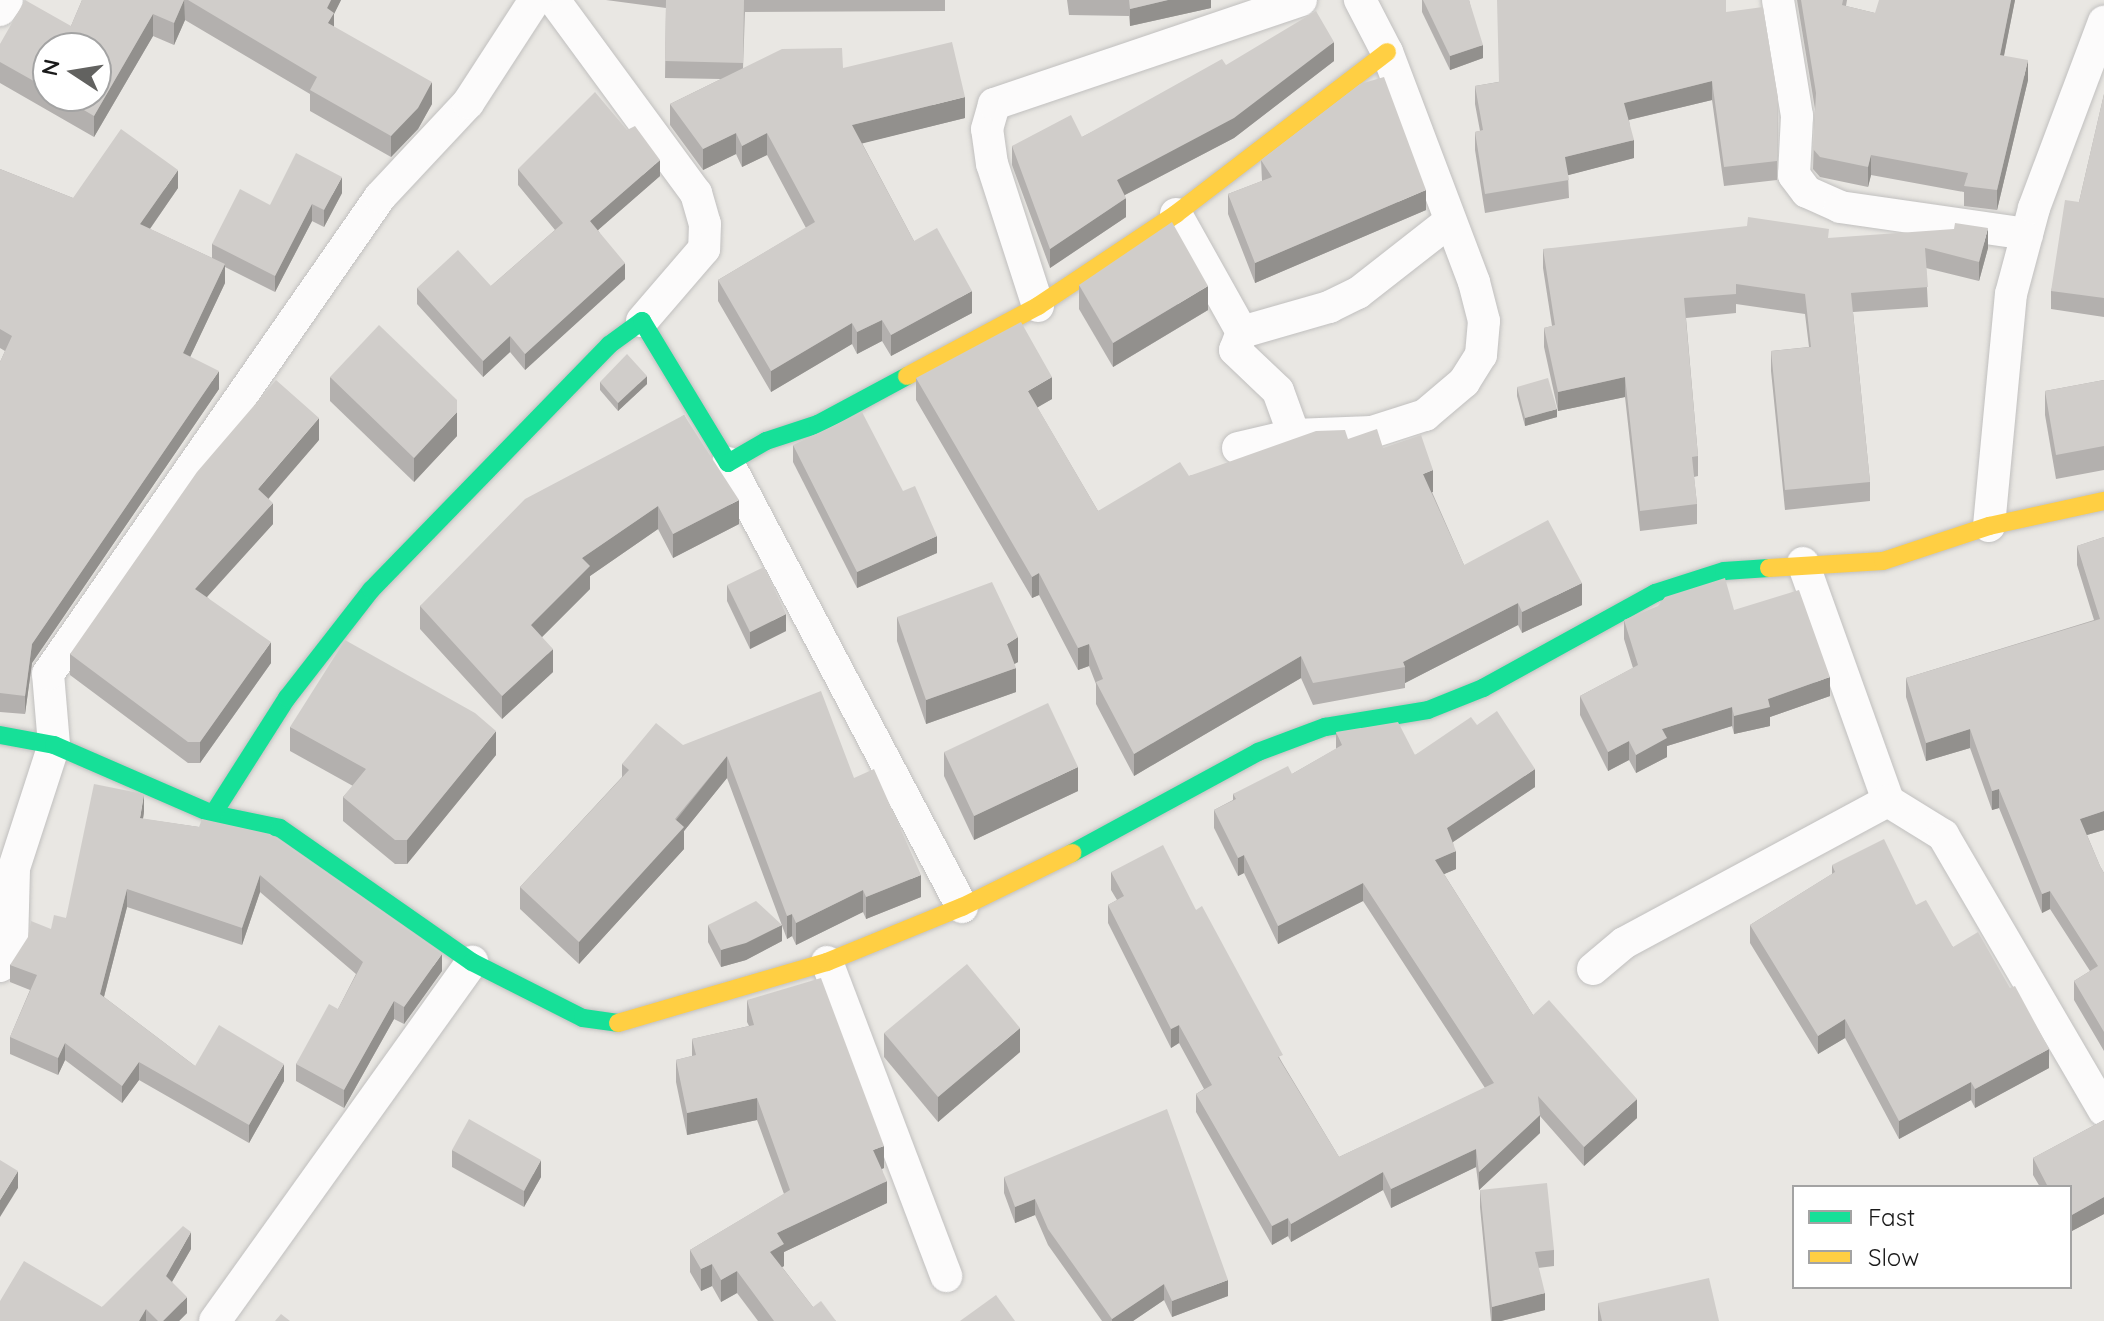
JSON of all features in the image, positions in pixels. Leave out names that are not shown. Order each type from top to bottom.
[{"type":"street","points":[[0,10],[7,0]]},
{"type":"street","points":[[0,966],[12,945],[14,868],[54,745],[48,674],[63,648],[380,197],[468,103],[535,0]]},
{"type":"street","points":[[213,814],[287,698],[371,590],[588,365],[642,321],[704,249],[705,224],[696,193],[554,0]]},
{"type":"street","points":[[1038,306],[992,164],[987,129],[994,104],[1301,0]]},
{"type":"street","points":[[1238,448],[1294,435],[1372,432],[1425,415],[1464,382],[1481,355],[1484,321],[1450,221],[1387,52],[1360,0]]},
{"type":"street","points":[[1778,0],[1797,116],[1794,175],[1807,192],[1840,207],[2027,234]]},
{"type":"street","points":[[1989,526],[2011,294],[2027,234],[2104,22]]},
{"type":"street","points":[[728,463],[766,441],[818,424],[1038,306],[1176,214],[1387,52]]},
{"type":"street","points":[[1176,214],[1242,332]]},
{"type":"street","points":[[1242,332],[1358,293],[1450,221]]},
{"type":"street","points":[[642,321],[728,463],[962,907]]},
{"type":"street","points":[[1242,332],[1235,350],[1278,391],[1294,435]]},
{"type":"street","points":[[0,735],[54,745],[213,814],[280,828],[472,962],[555,1005],[612,1025],[827,962],[962,907],[1049,866],[1258,752],[1325,727],[1428,710],[1483,688],[1655,593],[1724,571],[1803,563],[1883,561],[1989,526],[2104,501]]},
{"type":"street","points":[[1803,563],[1888,801],[1943,835],[2104,1110]]},
{"type":"street","points":[[1593,969],[1624,943],[1888,801]]},
{"type":"street","points":[[215,1321],[472,962]]},
{"type":"street","points":[[827,962],[946,1276]]},
{"type":"building","points":[[25,0],[71,26],[82,0],[184,0],[174,23],[153,14],[112,85],[112,32],[32,32],[32,80],[0,62],[0,44]]},
{"type":"building","points":[[188,0],[331,0],[327,8],[334,13],[328,23],[432,82],[418,108],[391,136],[310,90],[317,77]]},
{"type":"building","points":[[666,0],[744,0],[743,63],[665,61]]},
{"type":"building","points":[[1129,0],[1168,0],[1130,9]]},
{"type":"building","points":[[1423,0],[1469,0],[1483,45],[1450,56]]},
{"type":"building","points":[[1497,0],[1726,0],[1726,12],[1763,7],[1778,98],[1777,161],[1724,167],[1712,81],[1624,103],[1634,140],[1565,157],[1569,180],[1485,194],[1475,132],[1483,130],[1475,86],[1499,82]]},
{"type":"building","points":[[1801,0],[1843,0],[1842,5],[1875,13],[1879,0],[2011,0],[2000,55],[2028,60],[1997,190],[1964,186],[1968,173],[1871,155],[1868,167],[1820,157],[1813,149],[1816,93]]},
{"type":"building","points":[[1316,11],[1334,42],[1234,118],[1117,180],[1126,198],[1050,249],[1012,146],[1071,115],[1082,137],[1222,59],[1226,65]]},
{"type":"building","points":[[952,42],[965,97],[852,125],[914,241],[937,228],[972,291],[891,335],[882,320],[857,332],[852,323],[771,371],[718,280],[815,222],[767,133],[742,146],[736,133],[703,149],[670,104],[782,49],[842,48],[843,68]]},
{"type":"building","points":[[1384,77],[1426,190],[1255,263],[1228,194],[1272,177],[1261,160],[1360,84]]},
{"type":"building","points":[[595,92],[627,130],[635,126],[660,160],[590,221],[625,263],[525,354],[510,336],[483,361],[417,288],[458,250],[491,286],[563,223],[518,169]]},
{"type":"building","points":[[2104,94],[2104,298],[2051,291],[2065,200],[2079,202]]},
{"type":"building","points":[[121,129],[178,170],[140,224],[225,264],[183,353],[219,371],[32,644],[25,696],[0,693],[0,362],[12,336],[0,329],[0,169],[73,198]]},
{"type":"building","points":[[296,153],[342,177],[324,210],[312,204],[275,276],[212,244],[240,189],[270,205]]},
{"type":"building","points":[[1748,217],[1829,229],[1828,238],[1954,229],[1955,223],[1988,228],[1979,262],[1925,248],[1928,287],[1851,293],[1870,482],[1785,490],[1771,351],[1811,347],[1805,294],[1736,284],[1736,294],[1684,298],[1698,456],[1692,457],[1697,504],[1640,511],[1625,377],[1558,392],[1544,328],[1555,325],[1543,249],[1747,226]]},
{"type":"building","points":[[1172,222],[1208,286],[1113,343],[1079,285]]},
{"type":"building","points":[[1021,322],[1052,377],[1028,391],[1098,511],[1180,462],[1189,476],[1316,431],[1345,430],[1348,439],[1377,429],[1383,448],[1421,435],[1433,470],[1423,474],[1464,565],[1548,520],[1582,583],[1522,612],[1518,603],[1403,662],[1405,667],[1313,683],[1301,656],[1134,754],[1096,682],[1103,679],[1089,644],[1078,648],[1039,573],[1032,577],[916,378]]},
{"type":"building","points":[[379,325],[457,400],[457,412],[414,458],[330,377]]},
{"type":"building","points":[[627,354],[647,376],[618,403],[600,382]]},
{"type":"building","points":[[1548,378],[1557,409],[1525,418],[1517,387]]},
{"type":"building","points":[[276,380],[319,418],[258,489],[273,503],[195,589],[271,642],[200,742],[188,742],[70,654],[197,472]]},
{"type":"building","points":[[2104,380],[2104,446],[2056,455],[2045,391]]},
{"type":"building","points":[[862,412],[903,491],[915,486],[937,536],[857,572],[793,445]]},
{"type":"building","points":[[684,415],[739,500],[673,534],[658,506],[582,558],[590,566],[531,625],[553,649],[502,696],[420,606],[525,499]]},
{"type":"building","points":[[2104,537],[2104,811],[2080,819],[2104,873],[2104,1032],[2074,981],[2098,966],[2050,891],[2042,894],[1999,789],[1992,791],[1970,729],[1926,743],[1906,678],[2100,619],[2077,546]]},
{"type":"building","points":[[764,567],[786,614],[750,632],[727,585]]},
{"type":"building","points":[[1725,578],[1734,610],[1799,590],[1830,677],[1768,699],[1770,707],[1734,716],[1732,707],[1662,729],[1667,738],[1636,755],[1629,741],[1608,752],[1580,696],[1638,665],[1624,620],[1658,606],[1665,597]]},
{"type":"building","points":[[992,582],[1018,637],[1007,644],[1016,668],[926,700],[897,617]]},
{"type":"building","points":[[345,640],[475,713],[496,731],[407,840],[395,840],[343,797],[366,769],[290,727]]},
{"type":"building","points":[[821,691],[854,778],[874,769],[921,875],[866,897],[863,890],[796,923],[792,914],[787,916],[727,756],[675,819],[684,827],[579,942],[520,887],[629,770],[622,764],[656,723],[683,745]]},
{"type":"building","points":[[1048,703],[1078,767],[974,816],[944,752]]},
{"type":"building","points":[[1497,711],[1535,769],[1447,828],[1456,851],[1435,860],[1533,1015],[1549,1000],[1637,1099],[1584,1147],[1538,1096],[1540,1115],[1479,1172],[1476,1149],[1391,1189],[1383,1172],[1291,1224],[1288,1218],[1272,1226],[1196,1094],[1212,1085],[1179,1025],[1171,1029],[1108,905],[1124,896],[1111,872],[1163,845],[1196,910],[1202,906],[1283,1055],[1278,1057],[1339,1157],[1494,1083],[1363,883],[1278,926],[1244,855],[1238,858],[1214,810],[1236,799],[1233,794],[1288,766],[1292,774],[1342,745],[1336,732],[1398,722],[1415,755],[1471,717],[1477,725]]},
{"type":"building","points":[[94,784],[144,794],[140,818],[199,827],[202,819],[270,834],[442,954],[404,1007],[394,1001],[344,1090],[296,1064],[329,1004],[338,1009],[363,962],[260,875],[242,928],[127,889],[100,994],[195,1066],[219,1025],[284,1064],[249,1125],[139,1062],[122,1086],[65,1043],[58,1058],[10,1037],[37,975],[10,965],[28,937],[31,921],[51,929],[54,915],[66,918]]},
{"type":"building","points":[[1884,839],[1916,905],[1926,900],[1953,947],[1978,932],[2010,988],[2015,986],[2049,1049],[1975,1089],[1971,1082],[1899,1121],[1845,1019],[1818,1036],[1750,925],[1835,872],[1832,865]]},
{"type":"building","points":[[756,901],[782,925],[746,943],[721,950],[708,925]]},
{"type":"building","points":[[967,964],[1020,1028],[938,1097],[884,1033]]},
{"type":"building","points":[[821,978],[884,1146],[873,1150],[887,1181],[777,1233],[784,1244],[770,1252],[813,1307],[821,1301],[836,1321],[774,1321],[737,1271],[721,1280],[712,1264],[701,1269],[690,1250],[790,1190],[757,1098],[687,1113],[676,1060],[696,1055],[692,1039],[754,1025],[747,1000]]},
{"type":"building","points":[[1167,1109],[1228,1280],[1172,1301],[1164,1284],[1112,1319],[1048,1229],[1035,1199],[1015,1207],[1004,1177]]},
{"type":"building","points":[[469,1119],[541,1160],[524,1191],[452,1150]]},
{"type":"building","points":[[2104,1120],[2104,1197],[2072,1215],[2072,1185],[2047,1185],[2033,1158]]},
{"type":"building","points":[[0,1160],[18,1171],[0,1200]]},
{"type":"building","points":[[1547,1183],[1554,1250],[1535,1252],[1545,1293],[1492,1307],[1480,1190]]},
{"type":"building","points":[[183,1226],[191,1232],[166,1276],[187,1297],[163,1321],[158,1321],[146,1309],[139,1321],[0,1321],[0,1301],[24,1261],[102,1307]]},
{"type":"building","points":[[1709,1278],[1719,1321],[1602,1321],[1598,1303]]},
{"type":"building","points":[[996,1295],[1015,1321],[960,1321]]},
{"type":"building","points":[[281,1314],[290,1321],[275,1321]]},
{"type":"traffic: fast","points":[[213,814],[287,698],[371,590],[609,345],[642,321],[728,463],[766,441],[818,424],[907,376]]},
{"type":"traffic: fast","points":[[1072,853],[1258,752],[1325,727],[1428,710],[1483,688],[1655,593],[1724,571],[1769,568]]},
{"type":"traffic: fast","points":[[0,735],[54,745],[213,814],[280,828],[472,962],[583,1018],[618,1023]]},
{"type":"traffic: slow","points":[[907,376],[1038,306],[1176,214],[1387,52]]},
{"type":"traffic: slow","points":[[1769,568],[1883,561],[1989,526],[2104,501]]},
{"type":"traffic: slow","points":[[618,1023],[827,962],[962,907],[1072,853]]}]
